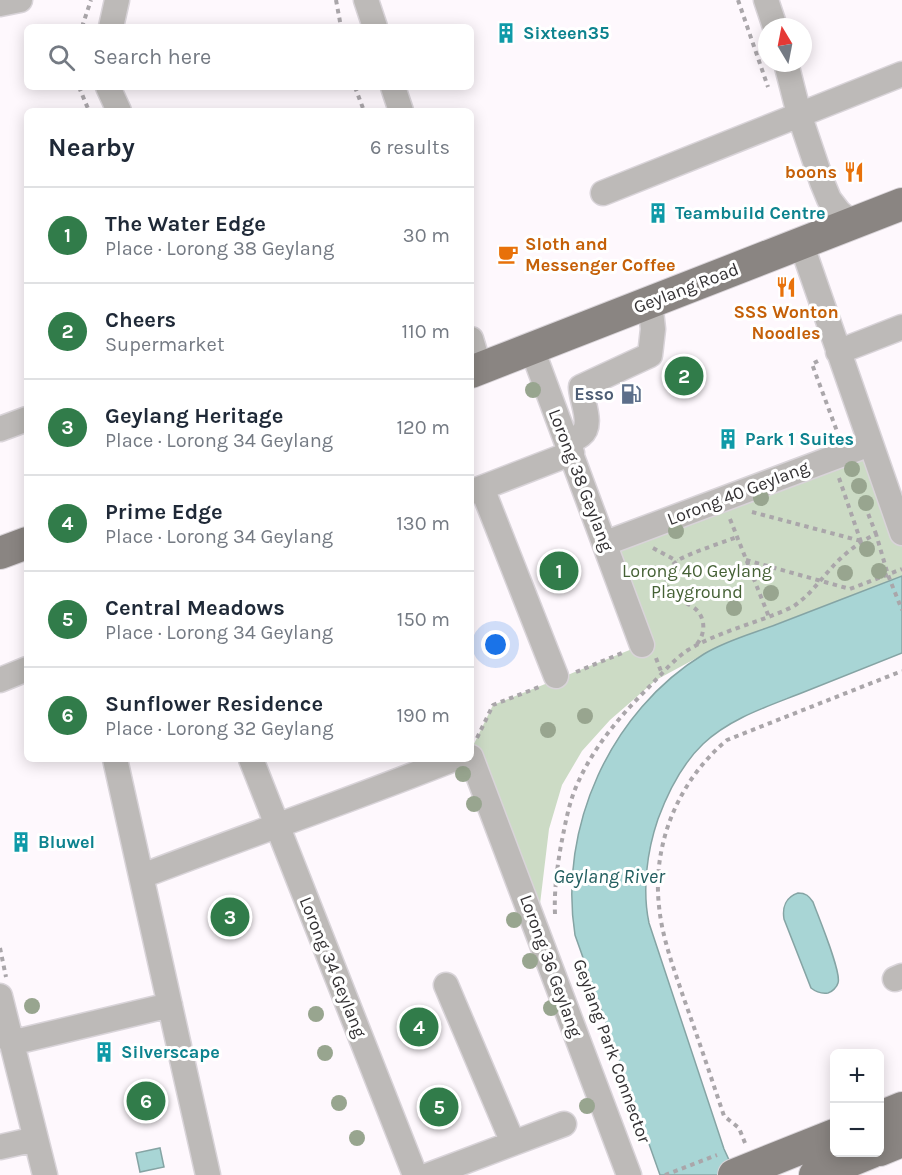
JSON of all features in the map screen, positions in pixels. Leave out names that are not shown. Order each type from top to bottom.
[{"type":"main road","name":"Geylang Road","points":[[476,370],[902,204]]},
{"type":"main road","points":[[0,553],[24,544]]},
{"type":"main road","points":[[884,1115],[902,1108]]},
{"type":"main road","points":[[742,1165],[830,1136]]},
{"type":"main road","points":[[884,1148],[902,1141]]},
{"type":"main road","points":[[815,1175],[860,1157]]},
{"type":"street","points":[[0,4],[20,0]]},
{"type":"street","points":[[112,24],[117,0]]},
{"type":"street","points":[[366,0],[374,24]]},
{"type":"street","points":[[766,0],[772,18]]},
{"type":"street","points":[[788,72],[799,114],[829,199],[852,223]]},
{"type":"street","points":[[603,193],[902,74]]},
{"type":"street","points":[[109,90],[118,108]]},
{"type":"street","points":[[394,90],[400,108]]},
{"type":"street","points":[[801,243],[902,533]]},
{"type":"street","points":[[556,676],[476,490],[570,448],[585,430],[587,421],[581,387],[646,359],[650,355],[653,329],[650,302]]},
{"type":"street","points":[[838,352],[902,327]]},
{"type":"street","name":"Lorong 38 Geylang","points":[[532,349],[642,645]]},
{"type":"street","points":[[0,429],[24,420]]},
{"type":"street","name":"Lorong 40 Geylang","points":[[606,543],[870,444]]},
{"type":"street","points":[[0,680],[24,670]]},
{"type":"street","points":[[116,762],[208,1175]]},
{"type":"street","name":"Lorong 34 Geylang","points":[[252,762],[415,1175]]},
{"type":"street","points":[[142,876],[365,795],[447,762]]},
{"type":"street","name":"Lorong 36 Geylang","points":[[473,762],[629,1175]]},
{"type":"street","points":[[446,985],[513,1143]]},
{"type":"street","points":[[0,996],[45,1175]]},
{"type":"street","points":[[11,1043],[170,1005]]},
{"type":"street","points":[[429,1175],[564,1124]]},
{"type":"street","points":[[0,1147],[36,1138]]},
{"type":"path","points":[[83,24],[91,0]]},
{"type":"path","points":[[336,0],[340,24]]},
{"type":"path","points":[[80,90],[87,108]]},
{"type":"path","points":[[356,90],[363,108]]},
{"type":"path","points":[[835,469],[861,542]]},
{"type":"path","points":[[723,501],[769,617]]},
{"type":"path","points":[[723,501],[861,542]]},
{"type":"path","points":[[555,918],[556,880],[566,820],[575,789],[603,739],[631,704],[674,661],[693,647],[798,603],[838,561],[861,542],[876,534],[888,575],[902,610]]},
{"type":"path","points":[[693,647],[702,636],[703,620],[695,609],[672,595],[667,582],[670,568],[681,559],[737,537]]},
{"type":"path","points":[[746,560],[850,589],[902,569]]},
{"type":"path","points":[[665,1175],[742,1165],[739,1128],[724,1116],[664,933],[658,891],[669,824],[689,782],[712,752],[727,740],[902,671]]},
{"type":"green space","name":"Lorong 40 Geylang Playground","points":[[870,444],[902,534],[902,576],[717,647],[656,680],[610,720],[582,751],[562,785],[549,829],[537,929],[474,758],[474,744],[493,705],[642,645],[606,543]]},
{"type":"water","name":"Geylang River","points":[[902,576],[902,653],[764,708],[725,727],[703,744],[688,761],[676,779],[662,809],[654,831],[647,871],[646,897],[649,923],[724,1149],[736,1175],[660,1175],[575,935],[572,895],[575,854],[584,814],[598,776],[617,740],[642,707],[671,678],[704,654],[729,641]]},
{"type":"water","points":[[798,893],[807,895],[813,902],[833,957],[838,983],[828,993],[811,988],[784,919],[786,903],[790,897]]},
{"type":"water","points":[[160,1148],[164,1167],[140,1172],[136,1153]]},
{"type":"place","name":"Sixteen35","points":[[506,33]]},
{"type":"place","name":"boons","points":[[854,172]]},
{"type":"place","name":"Teambuild Centre","points":[[658,213]]},
{"type":"place","name":"Sloth and Messenger Coffee","points":[[508,254]]},
{"type":"place","name":"SSS Wonton Noodles","points":[[786,287]]},
{"type":"place","name":"Cheers","points":[[684,376]]},
{"type":"place","name":"Esso","points":[[631,394]]},
{"type":"place","name":"Park 1 Suites","points":[[728,439]]},
{"type":"place","name":"The Water Edge","points":[[559,571]]},
{"type":"place","name":"Bluwel","points":[[21,842]]},
{"type":"place","name":"Geylang Heritage","points":[[230,917]]},
{"type":"place","name":"Prime Edge","points":[[419,1027]]},
{"type":"place","name":"Silverscape","points":[[104,1052]]},
{"type":"place","name":"Sunflower Residence","points":[[146,1101]]},
{"type":"place","name":"Central Meadows","points":[[439,1107]]}]
